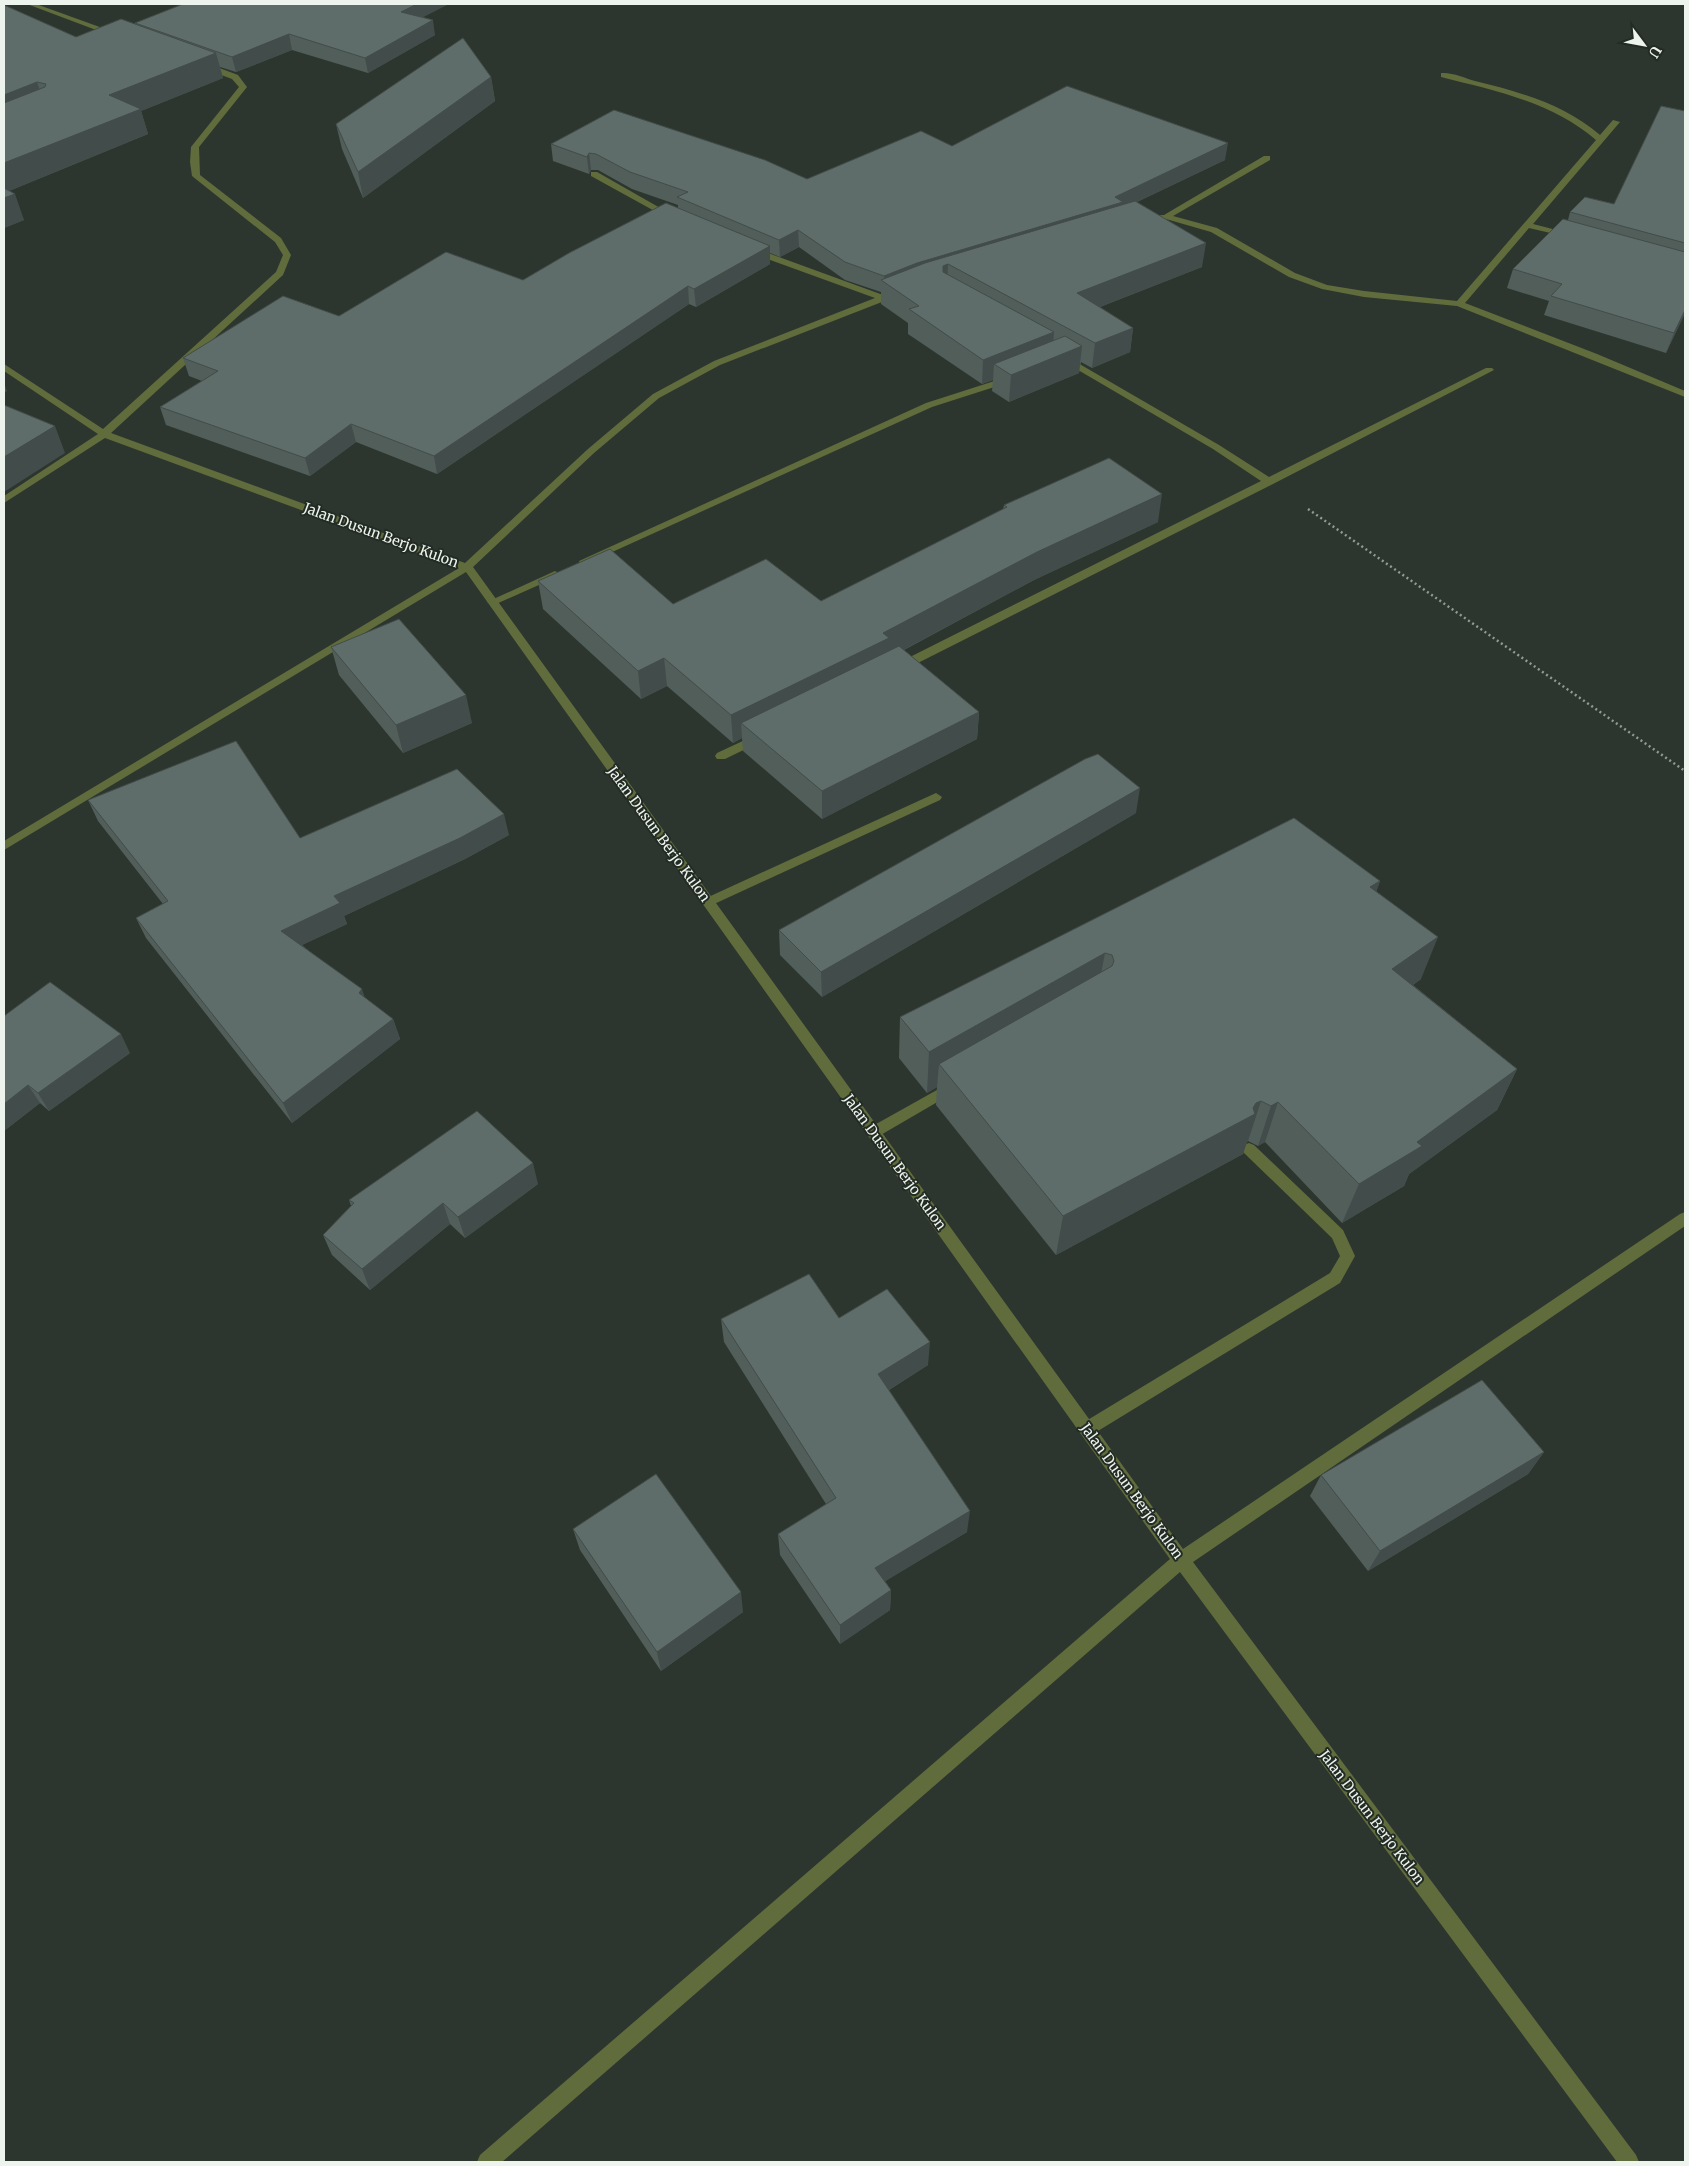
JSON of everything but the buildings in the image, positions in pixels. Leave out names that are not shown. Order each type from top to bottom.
[{"type":"street","points":[[34,4],[125,38]]},
{"type":"street","points":[[4,500],[104,434],[280,273],[287,255],[278,240],[196,176],[194,162],[195,147],[243,87],[235,77],[197,63]]},
{"type":"street","points":[[1444,75],[1551,107],[1580,122],[1601,140]]},
{"type":"street","points":[[1459,304],[1616,122]]},
{"type":"street","points":[[1166,217],[1267,158]]},
{"type":"street","points":[[594,174],[642,202],[684,222]]},
{"type":"street","points":[[1130,221],[1140,218],[1166,217],[1197,224],[1214,230],[1292,275],[1325,287],[1364,294],[1459,304],[1594,356],[1685,394]]},
{"type":"street","points":[[1528,225],[1574,238]]},
{"type":"street","points":[[749,249],[776,261],[884,298]]},
{"type":"street","points":[[4,846],[467,567],[591,451],[656,396],[717,363],[911,287]]},
{"type":"street","points":[[1057,357],[1216,447],[1269,482]]},
{"type":"street","name":"Jalan Dusun Berjo Kulon","points":[[4,367],[104,434],[467,567],[1181,1560],[1629,2162]]},
{"type":"street","points":[[889,672],[1489,370]]},
{"type":"street","points":[[492,602],[929,405],[986,388],[1020,374]]},
{"type":"street","points":[[721,756],[774,730]]},
{"type":"street","points":[[708,902],[936,797]]},
{"type":"street","points":[[874,1132],[968,1077]]},
{"type":"street","points":[[1088,1429],[1334,1278],[1348,1256],[1338,1234],[1249,1149]]},
{"type":"street","points":[[487,2162],[1181,1560],[1685,1218]]},
{"type":"path","points":[[1269,482],[1685,771]]}]
